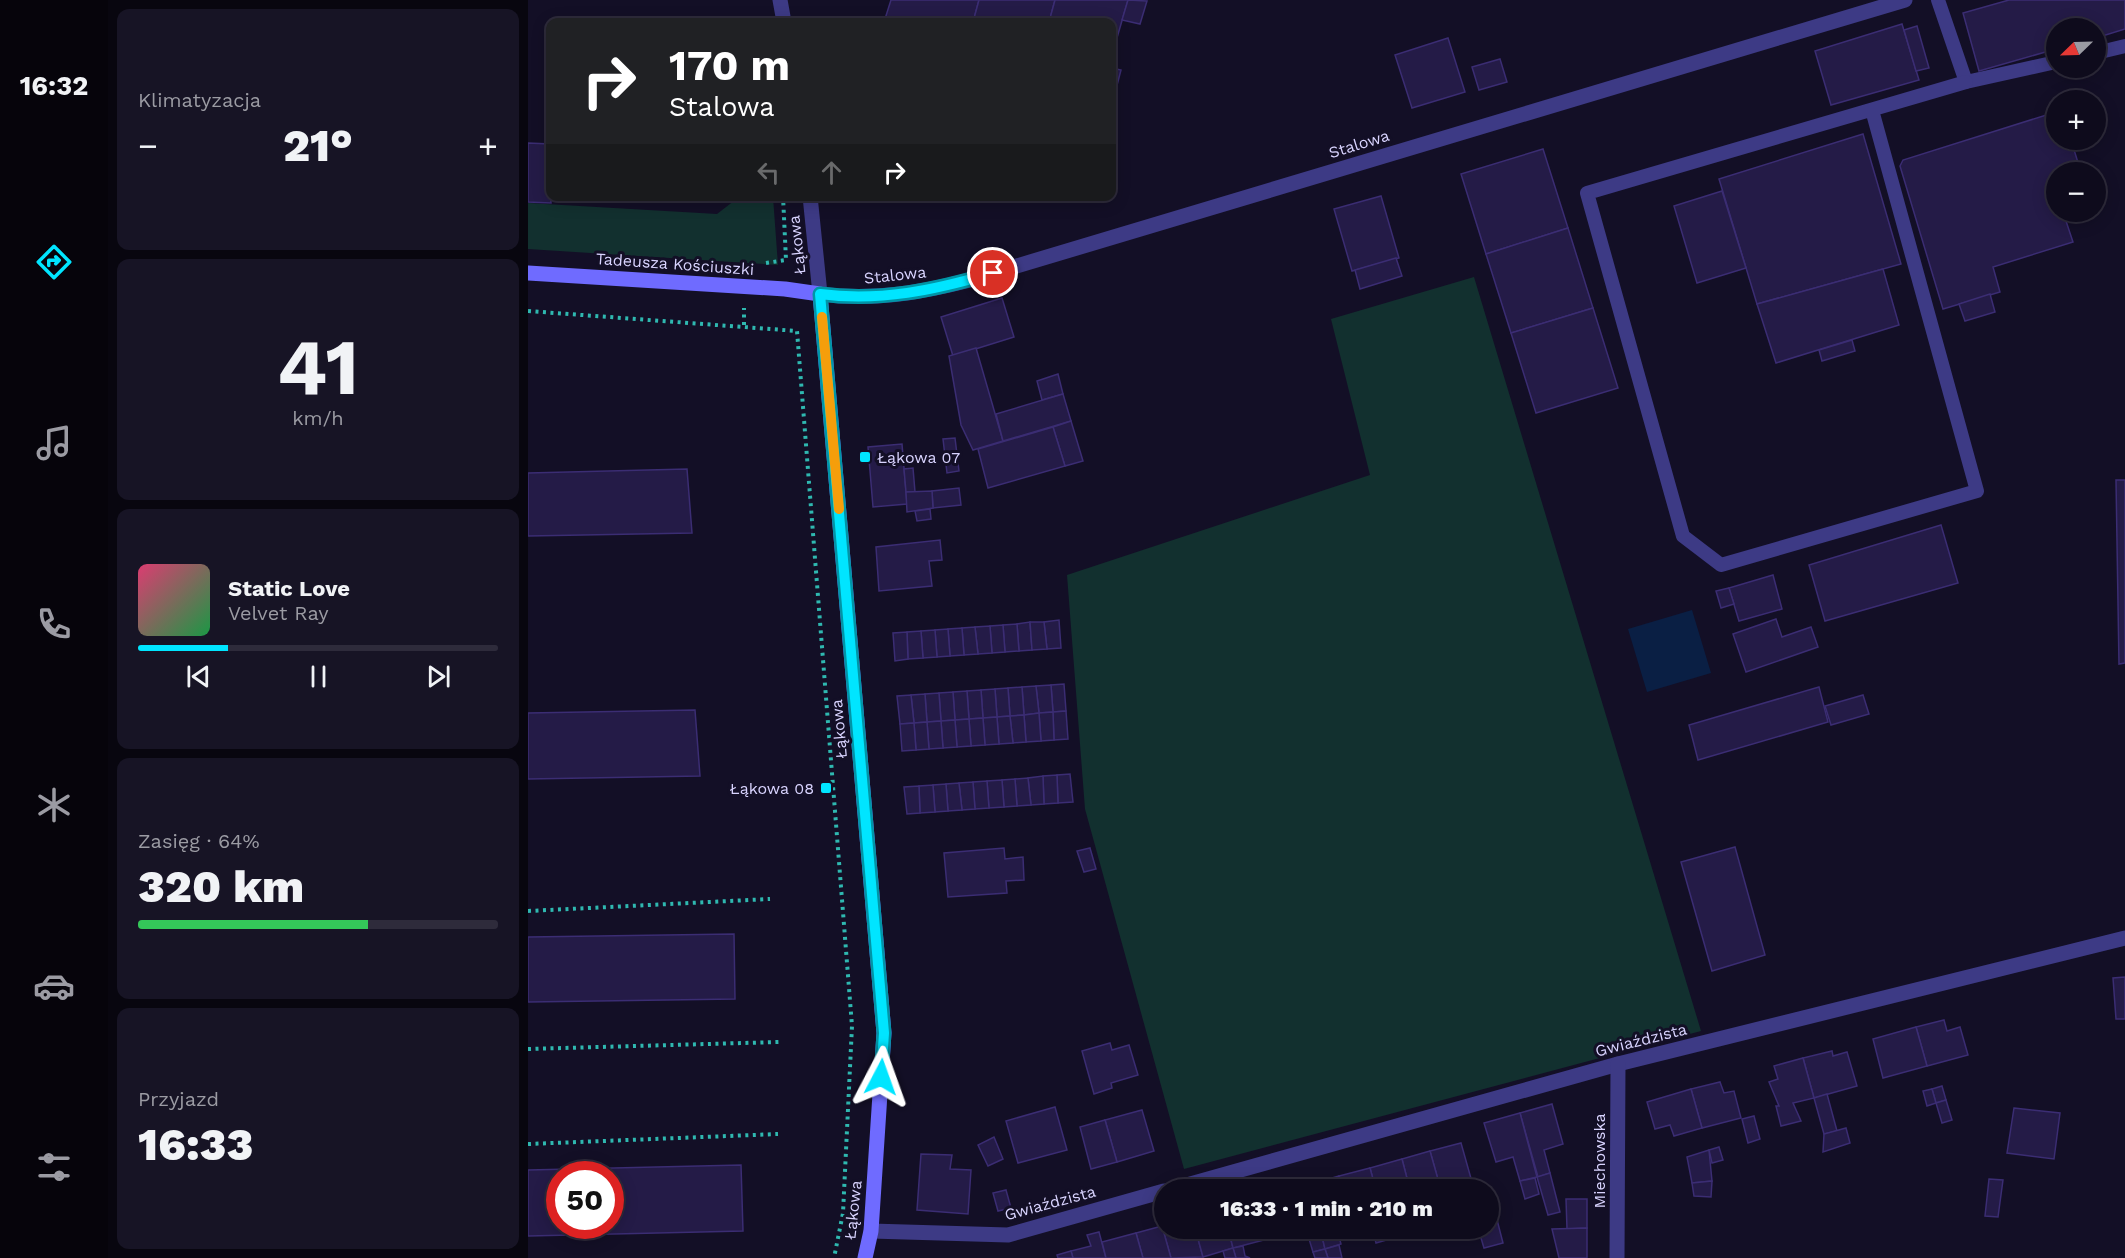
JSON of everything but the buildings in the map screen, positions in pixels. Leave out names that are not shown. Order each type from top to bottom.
[{"type":"main road","name":"Tadeusza Kościuszki","points":[[528,273],[785,289],[820,294]]},
{"type":"main road","name":"Łąkowa","points":[[820,294],[884,1033],[871,1231],[865,1258]]},
{"type":"street","points":[[780,0],[783,18]]},
{"type":"street","name":"Stalowa","points":[[820,294],[876,296],[937,289],[1905,0]]},
{"type":"street","name":"Łąkowa","points":[[811,201],[820,294]]},
{"type":"street","name":"Gwiaździsta","points":[[1208,1179],[1618,1064],[2125,938]]},
{"type":"street","name":"Miechowska","points":[[1617,1258],[1618,1064]]},
{"type":"street","name":"Gwiaździsta","points":[[871,1231],[1008,1235],[1154,1194]]},
{"type":"lane","points":[[1938,0],[1966,82]]},
{"type":"lane","points":[[2106,51],[2125,46]]},
{"type":"lane","points":[[1872,110],[1977,491],[1721,565],[1683,536],[1587,193],[1966,82],[2046,64]]},
{"type":"path","points":[[744,287],[744,266],[786,260],[783,201]]},
{"type":"path","points":[[528,311],[744,325],[797,331],[852,1026],[843,1213],[834,1258]]},
{"type":"path","points":[[528,911],[770,899]]},
{"type":"path","points":[[528,1049],[779,1042]]},
{"type":"path","points":[[528,1144],[778,1134]]},
{"type":"green space","points":[[734,201],[773,201],[778,265],[528,249],[528,203],[717,214]]},
{"type":"green space","points":[[1474,277],[1701,1031],[1184,1169],[1085,809],[1067,575],[1370,475],[1331,319]]},
{"type":"water","points":[[1692,610],[1711,673],[1647,692],[1628,629]]},
{"type":"slow traffic","points":[[822,317],[839,509]]},
{"type":"place","name":"Łąkowa 07","points":[[865,457]]},
{"type":"place","name":"Łąkowa 08","points":[[826,788]]},
{"type":"route","points":[[881,1077],[884,1033],[820,294],[841,297],[896,295],[926,291],[993,273]]}]
